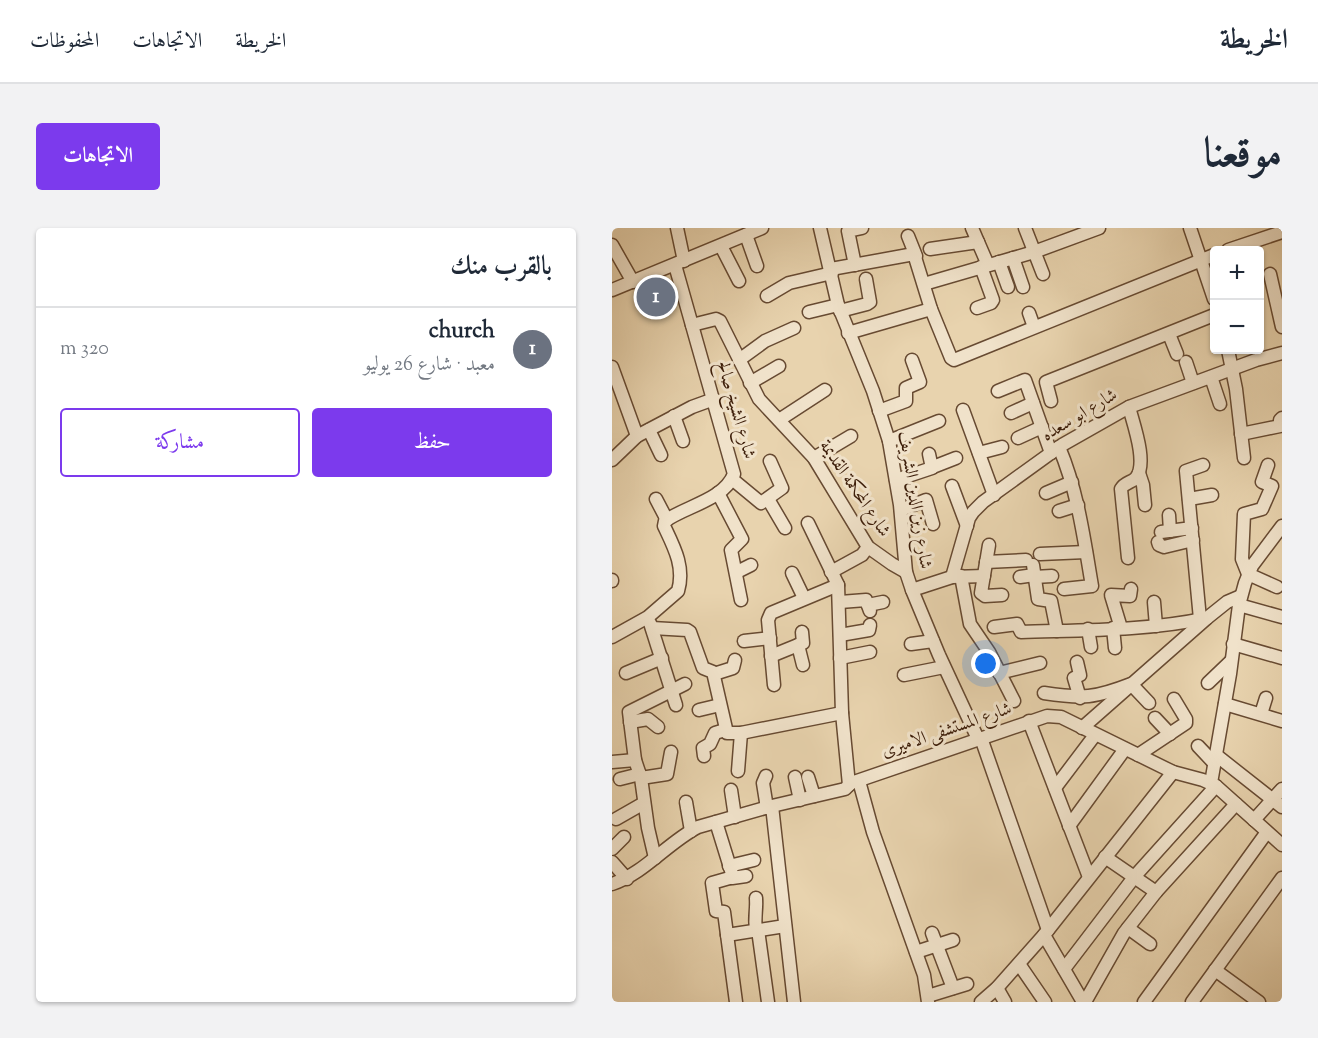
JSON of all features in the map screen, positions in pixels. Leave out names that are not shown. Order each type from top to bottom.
[{"type":"street","name":"شارع الشيخ صالح","points":[[667,520],[718,493],[732,479],[734,468],[692,325],[680,263],[677,228]]},
{"type":"street","points":[[612,290],[762,228]]},
{"type":"street","name":"شارع زين الدين الشريف","points":[[820,228],[839,308],[889,441],[901,510],[906,572],[912,590],[944,667],[979,738],[1046,932],[1064,969],[1084,1002]]},
{"type":"street","points":[[855,265],[848,231],[862,228]]},
{"type":"street","points":[[972,228],[989,265],[1008,287]]},
{"type":"street","points":[[1025,228],[1043,273]]},
{"type":"street","points":[[924,284],[1034,252],[1099,228]]},
{"type":"street","points":[[1190,228],[1210,284]]},
{"type":"street","points":[[1238,246],[1277,231]]},
{"type":"street","points":[[746,235],[757,266]]},
{"type":"street","points":[[908,236],[931,309],[952,360],[994,338],[1034,327],[1210,257]]},
{"type":"street","points":[[930,249],[978,242]]},
{"type":"street","points":[[612,245],[633,282]]},
{"type":"street","points":[[721,246],[739,281]]},
{"type":"street","points":[[768,296],[789,283],[831,271],[911,254],[916,256]]},
{"type":"street","points":[[1012,258],[1023,287]]},
{"type":"street","points":[[977,308],[993,300],[989,265]]},
{"type":"street","points":[[1270,274],[1282,327]]},
{"type":"street","points":[[809,312],[869,303],[866,279]]},
{"type":"street","points":[[848,333],[931,309]]},
{"type":"street","points":[[1029,313],[1034,327]]},
{"type":"street","name":"شارع المحكمة القديمة","points":[[692,325],[718,316],[750,382],[767,409],[814,458],[868,547],[906,572]]},
{"type":"street","points":[[1051,401],[1046,382],[1210,317]]},
{"type":"street","points":[[739,360],[763,342],[794,328]]},
{"type":"street","points":[[1169,334],[1193,383]]},
{"type":"street","name":"شارع ابو سعده","points":[[957,576],[972,512],[1055,450],[1129,407],[1282,353]]},
{"type":"street","points":[[1228,354],[1244,458]]},
{"type":"street","points":[[879,411],[906,401],[906,388],[920,382],[912,360]]},
{"type":"street","points":[[612,366],[617,397],[637,436]]},
{"type":"street","points":[[750,382],[779,366]]},
{"type":"street","points":[[1211,377],[1220,404]]},
{"type":"street","points":[[998,392],[1023,380],[1042,427],[1072,482],[1078,505],[1091,587],[1064,590]]},
{"type":"street","points":[[779,420],[825,390]]},
{"type":"street","points":[[612,460],[637,436],[674,416],[714,399]]},
{"type":"street","points":[[1011,413],[1033,403]]},
{"type":"street","points":[[1129,407],[1139,446],[1139,473],[1145,505]]},
{"type":"street","points":[[963,410],[994,495]]},
{"type":"street","points":[[674,416],[683,441]]},
{"type":"street","points":[[1241,434],[1280,426],[1282,418]]},
{"type":"street","points":[[889,441],[939,421]]},
{"type":"street","points":[[1018,438],[1042,427]]},
{"type":"street","points":[[649,430],[661,455]]},
{"type":"street","points":[[814,458],[851,436]]},
{"type":"street","points":[[979,453],[1002,447]]},
{"type":"street","points":[[929,454],[933,467]]},
{"type":"street","points":[[897,480],[956,458]]},
{"type":"street","points":[[732,479],[759,503],[768,499],[781,490],[782,486],[770,461]]},
{"type":"street","points":[[1203,465],[1186,471],[1203,619]]},
{"type":"street","points":[[1268,465],[1262,482],[1272,486],[1262,509],[1244,514],[1242,559],[1248,574],[1277,587]]},
{"type":"street","points":[[1128,558],[1121,489],[1139,473]]},
{"type":"street","points":[[1046,493],[1072,482]]},
{"type":"street","points":[[952,486],[967,526]]},
{"type":"street","points":[[718,493],[742,539],[731,549],[741,600]]},
{"type":"street","points":[[1189,500],[1212,495]]},
{"type":"street","points":[[612,637],[650,622],[679,588],[678,555],[664,526],[667,520],[656,499]]},
{"type":"street","points":[[768,499],[786,528]]},
{"type":"street","points":[[901,510],[926,500],[933,524]]},
{"type":"street","points":[[1059,511],[1078,505]]},
{"type":"street","points":[[1168,515],[1160,547],[1192,534]]},
{"type":"street","points":[[808,523],[838,585],[842,713],[854,783],[916,952],[928,999],[967,984]]},
{"type":"street","points":[[1064,969],[1135,876],[1213,785],[1240,601],[1248,574],[1282,526]]},
{"type":"street","points":[[1163,535],[1192,534]]},
{"type":"street","points":[[989,545],[982,594],[985,596],[1002,595]]},
{"type":"street","points":[[831,572],[862,555],[868,547]]},
{"type":"street","points":[[1013,560],[1017,575],[1033,566],[1086,552]]},
{"type":"street","points":[[986,562],[1013,560],[1033,566],[1052,576]]},
{"type":"street","points":[[737,572],[751,565]]},
{"type":"street","points":[[1033,566],[1038,600],[1051,601],[1057,631]]},
{"type":"street","points":[[792,573],[804,598]]},
{"type":"street","points":[[912,590],[957,576],[984,576]]},
{"type":"street","points":[[957,576],[968,619],[1014,701]]},
{"type":"street","points":[[774,685],[768,620],[771,613],[838,585]]},
{"type":"street","points":[[1115,648],[1117,628],[1111,596],[1130,596],[1131,589]]},
{"type":"street","points":[[840,602],[864,599],[869,608],[883,602]]},
{"type":"street","points":[[1082,728],[1203,619],[1227,602],[1240,601],[1282,617]]},
{"type":"street","points":[[1154,602],[1156,626]]},
{"type":"street","points":[[994,627],[1017,624],[1021,632],[1057,631],[1156,626],[1203,619]]},
{"type":"street","points":[[650,622],[676,705]]},
{"type":"street","points":[[650,622],[688,631],[703,668],[711,670],[714,674],[727,733],[741,733],[842,713]]},
{"type":"street","points":[[840,635],[869,630],[870,625]]},
{"type":"street","points":[[1088,629],[1091,647]]},
{"type":"street","points":[[771,656],[804,641],[802,632]]},
{"type":"street","points":[[744,641],[770,638]]},
{"type":"street","points":[[911,644],[933,641]]},
{"type":"street","points":[[1233,644],[1282,658]]},
{"type":"street","points":[[798,645],[803,665]]},
{"type":"street","points":[[840,658],[870,652]]},
{"type":"street","points":[[626,673],[662,658]]},
{"type":"street","points":[[714,674],[734,668],[735,660]]},
{"type":"street","points":[[1208,683],[1231,661]]},
{"type":"street","points":[[1077,662],[1080,675],[1074,678],[1080,698]]},
{"type":"street","points":[[999,673],[1040,663]]},
{"type":"street","points":[[904,675],[944,667]]},
{"type":"street","points":[[629,711],[685,684]]},
{"type":"street","points":[[1044,693],[1080,698],[1105,694],[1131,684]]},
{"type":"street","points":[[1131,684],[1149,703]]},
{"type":"street","points":[[1262,714],[1266,698]]},
{"type":"street","points":[[1138,755],[1186,721],[1174,699]]},
{"type":"street","points":[[1225,704],[1282,721]]},
{"type":"street","points":[[699,710],[720,705]]},
{"type":"street","points":[[629,711],[648,719],[658,727]]},
{"type":"street","points":[[629,711],[635,760],[655,858]]},
{"type":"street","name":"شارع المستشفى الاميرى","points":[[612,884],[627,879],[691,831],[769,807],[845,789],[854,783],[979,738],[1053,716],[1061,717],[1173,772],[1213,785],[1282,845]]},
{"type":"street","points":[[1155,718],[1170,734]]},
{"type":"street","points":[[1029,722],[1089,877]]},
{"type":"street","points":[[704,756],[703,748],[710,744],[715,733],[725,730]]},
{"type":"street","points":[[738,771],[741,733]]},
{"type":"street","points":[[1055,788],[1095,735]]},
{"type":"street","points":[[1198,746],[1277,803]]},
{"type":"street","points":[[1069,826],[1125,749]]},
{"type":"street","points":[[620,779],[667,774],[671,752]]},
{"type":"street","points":[[612,762],[635,760]]},
{"type":"street","points":[[981,1002],[997,988],[1046,932],[1173,772]]},
{"type":"street","points":[[766,776],[763,783],[769,807],[786,926],[794,1002]]},
{"type":"street","points":[[795,777],[800,800]]},
{"type":"street","points":[[808,777],[814,796]]},
{"type":"street","points":[[1254,820],[1277,803],[1282,789]]},
{"type":"street","points":[[732,790],[735,817]]},
{"type":"street","points":[[686,802],[691,831]]},
{"type":"street","points":[[616,819],[644,803]]},
{"type":"street","points":[[1084,1002],[1128,928],[1156,892],[1236,804]]},
{"type":"street","points":[[716,822],[731,872]]},
{"type":"street","points":[[1144,1002],[1267,832]]},
{"type":"street","points":[[612,849],[624,837]]},
{"type":"street","points":[[1105,857],[1156,892]]},
{"type":"street","points":[[736,1002],[724,912],[716,911],[712,883],[754,860]]},
{"type":"street","points":[[612,862],[627,879]]},
{"type":"street","points":[[731,872],[746,876]]},
{"type":"street","points":[[1192,1002],[1282,878]]},
{"type":"street","points":[[756,898],[757,908],[754,914],[768,1002]]},
{"type":"street","points":[[727,935],[786,926]]},
{"type":"street","points":[[1128,928],[1150,944]]},
{"type":"street","points":[[932,933],[952,988]]},
{"type":"street","points":[[916,952],[953,940]]},
{"type":"street","points":[[1019,964],[1045,1002]]},
{"type":"street","points":[[1215,970],[1259,1002]]},
{"type":"street","points":[[997,988],[1005,1002]]},
{"type":"place","name":"church","points":[[656,297]]}]
